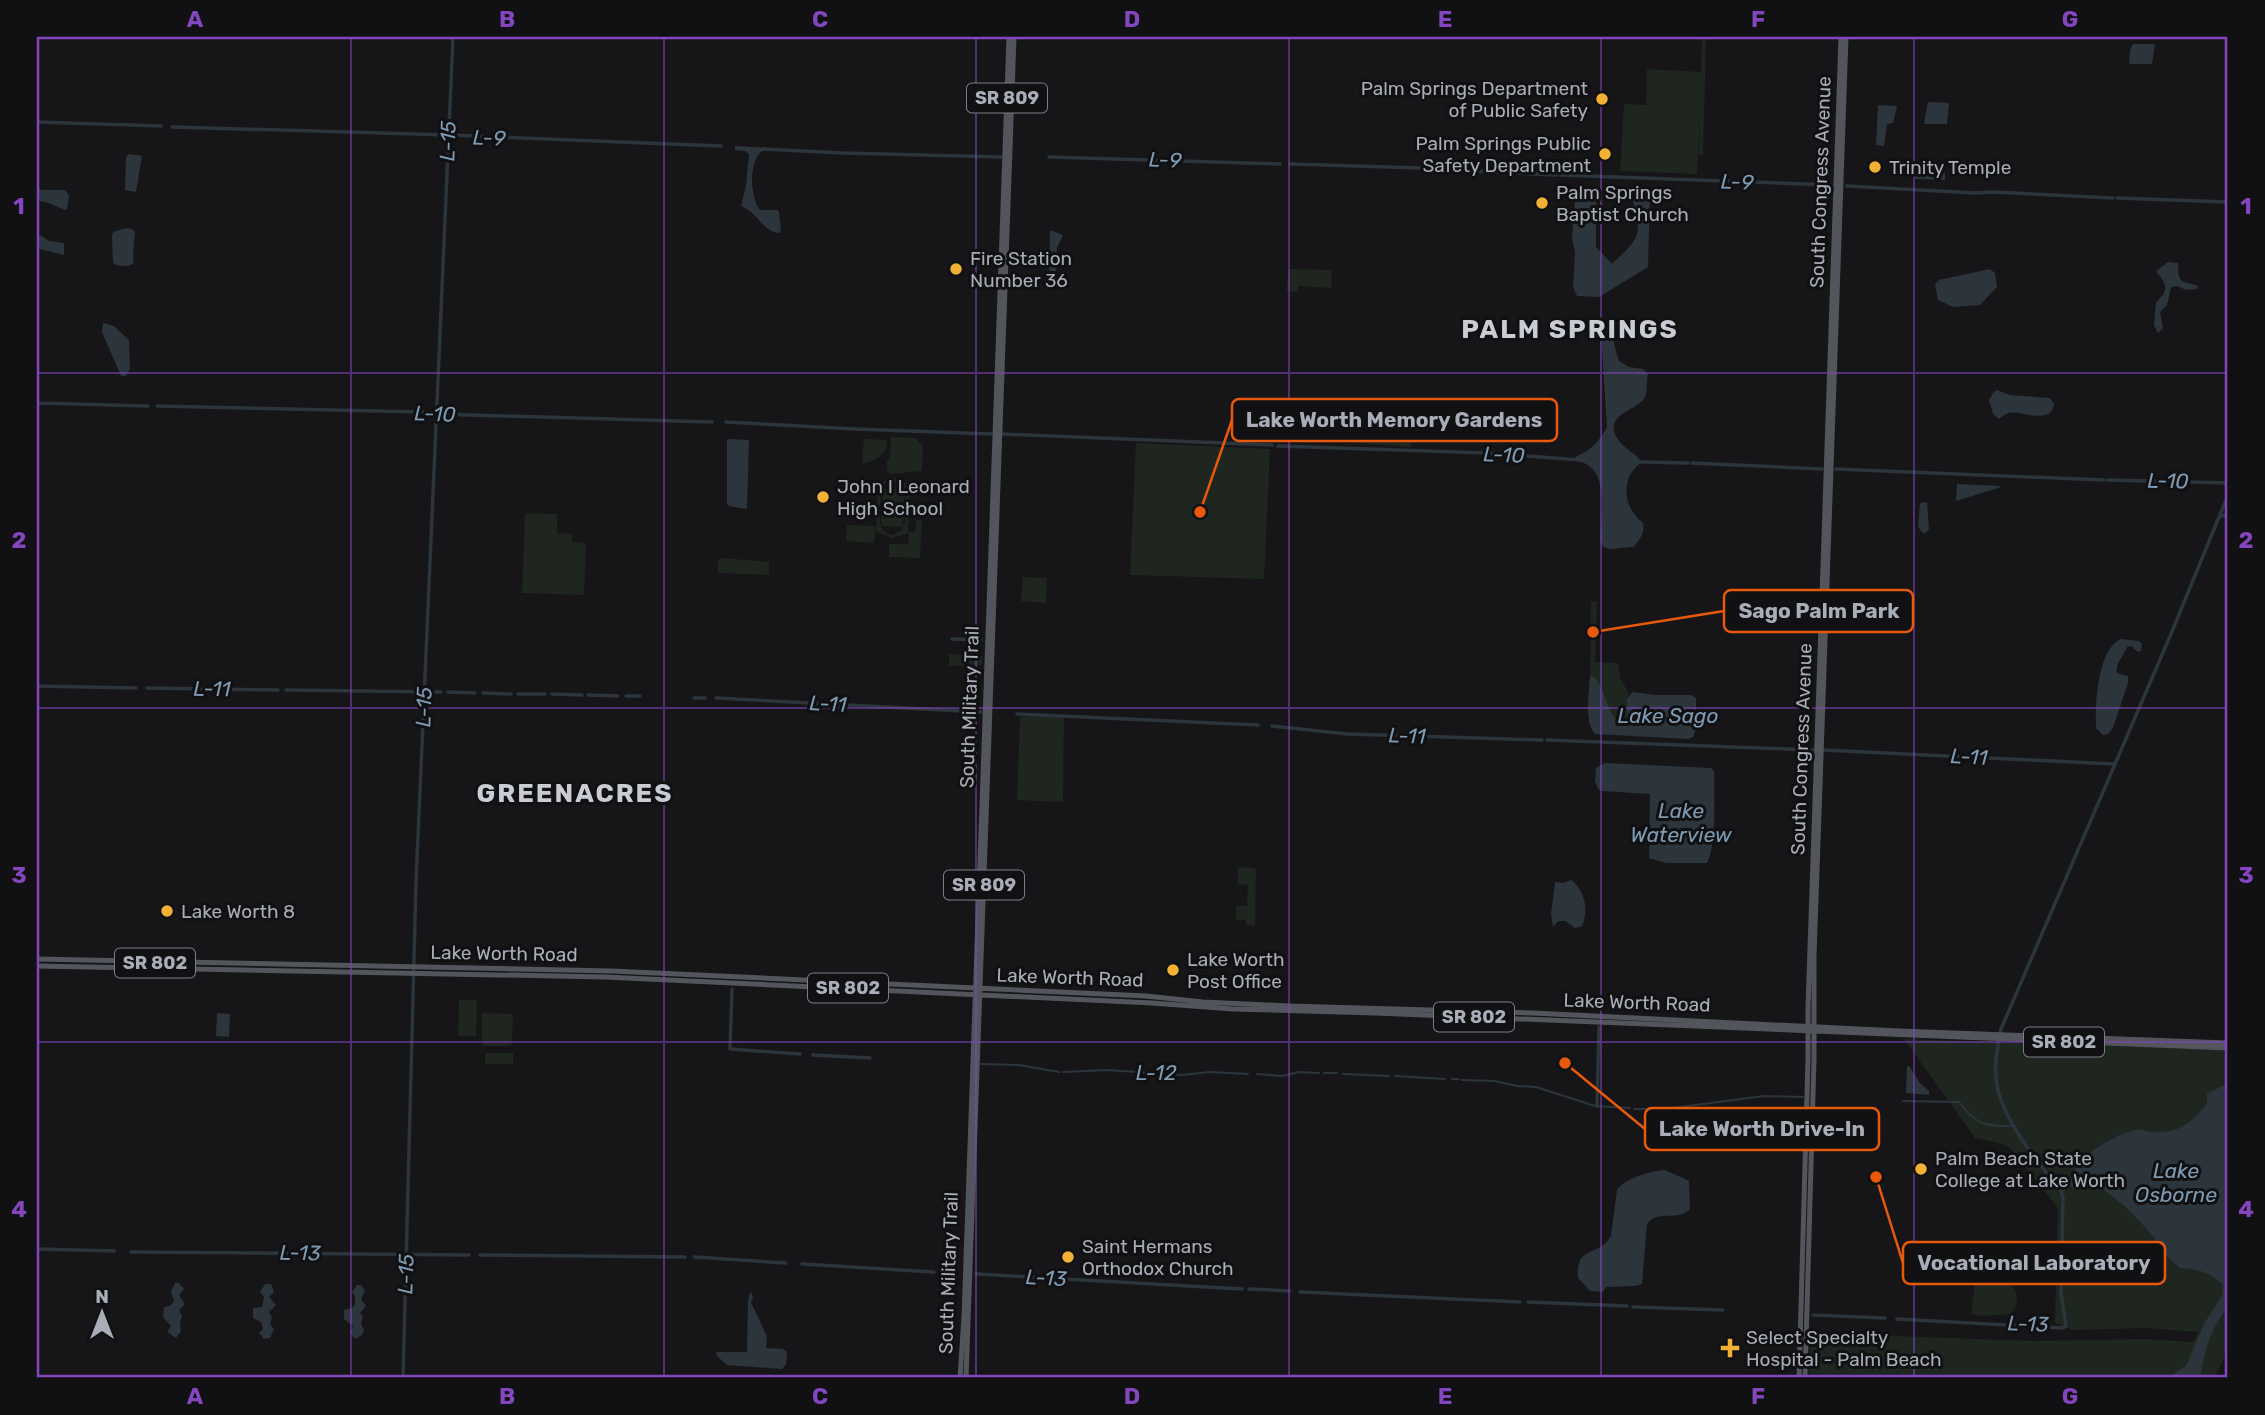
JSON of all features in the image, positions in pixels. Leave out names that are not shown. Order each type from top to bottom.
[{"type":"main road","name":"South Military Trail","points":[[966,1378],[981,886],[987,804],[983,761],[995,419],[1011,131],[1012,87],[1008,57],[1012,37]]},
{"type":"main road","name":"South Military Trail","points":[[983,852],[981,823],[1000,449],[1003,191],[1012,37]]},
{"type":"main road","name":"South Congress Avenue","points":[[1805,1378],[1812,865],[1829,548],[1841,206],[1842,158],[1838,133],[1844,37]]},
{"type":"main road","name":"South Congress Avenue","points":[[1799,1378],[1824,679],[1820,650],[1829,490],[1826,481],[1835,200],[1844,37]]},
{"type":"main road","points":[[1006,124],[1011,131]]},
{"type":"main road","points":[[1006,136],[1010,144]]},
{"type":"main road","points":[[1003,191],[1008,197]]},
{"type":"main road","points":[[1835,200],[1841,206]]},
{"type":"main road","points":[[1831,329],[1836,344]]},
{"type":"main road","points":[[995,419],[998,423],[997,445],[1000,449]]},
{"type":"main road","points":[[1824,542],[1829,548]]},
{"type":"main road","points":[[1812,865],[1817,873]]},
{"type":"main road","points":[[1812,880],[1817,887]]},
{"type":"main road","name":"South Military Trail","points":[[960,1378],[983,925],[981,886]]},
{"type":"main road","name":"Lake Worth Road","points":[[37,959],[340,971],[348,968],[401,966],[409,969]]},
{"type":"main road","name":"Lake Worth Road","points":[[202,966],[229,964],[647,972],[1071,999],[1117,998],[1121,995],[1445,1016],[1482,1011],[1694,1020],[1738,1025],[1756,1022],[1811,1028]]},
{"type":"main road","name":"SR 802","points":[[37,966],[202,966]]},
{"type":"main road","points":[[435,973],[440,969],[463,968]]},
{"type":"main road","name":"Lake Worth Road","points":[[418,969],[435,973],[488,975],[978,992],[1064,992],[1233,1009],[1375,1013],[1378,1010],[1413,1008],[1675,1025],[1738,1025],[1992,1037],[2043,1036],[2228,1045]]},
{"type":"main road","points":[[488,975],[517,969]]},
{"type":"main road","points":[[635,978],[647,972]]},
{"type":"main road","points":[[1035,997],[1059,995],[1064,992]]},
{"type":"main road","points":[[1675,1025],[1694,1020]]},
{"type":"main road","points":[[2022,1040],[2043,1036]]},
{"type":"main road","name":"Lake Worth Road","points":[[2006,1037],[2022,1040],[2228,1045]]},
{"type":"shaded area","points":[[1702,37],[1706,37],[1703,155],[1699,155],[1700,112],[1697,174],[1620,171],[1624,104],[1646,105],[1647,69],[1701,72]]},
{"type":"shaded area","points":[[1288,269],[1332,270],[1331,288],[1298,286],[1298,292],[1287,291]]},
{"type":"shaded area","points":[[1350,414],[1411,419],[1411,447],[1346,442]]},
{"type":"shaded area","points":[[891,437],[915,438],[923,446],[922,471],[890,474],[887,460],[890,458]]},
{"type":"shaded area","points":[[864,439],[887,440],[880,457],[862,463]]},
{"type":"shaded area","points":[[1136,443],[1270,449],[1264,579],[1130,575]]},
{"type":"shaded area","points":[[894,478],[910,484],[908,533],[892,538],[876,531],[878,483]],"holes":[[[894,481],[901,483],[905,489],[883,489],[881,526],[903,527],[892,535],[884,532],[880,525],[881,499],[883,488],[885,484]],[[905,490],[905,523],[903,527]]]},
{"type":"shaded area","points":[[525,513],[557,514],[557,533],[572,534],[572,542],[586,543],[584,595],[522,593]]},
{"type":"shaded area","points":[[916,520],[922,520],[920,558],[889,557],[889,544],[908,544],[909,532],[915,532]]},
{"type":"shaded area","points":[[847,525],[875,526],[874,543],[846,541]]},
{"type":"shaded area","points":[[721,558],[769,562],[769,575],[718,573],[718,561]]},
{"type":"shaded area","points":[[1023,577],[1047,578],[1046,603],[1021,601]]},
{"type":"shaded area","points":[[1591,601],[1597,602],[1595,662],[1618,663],[1621,680],[1629,693],[1627,717],[1624,720],[1617,720],[1609,710],[1600,686],[1590,677]]},
{"type":"shaded area","points":[[949,654],[982,656],[982,665],[949,666]]},
{"type":"shaded area","points":[[1064,716],[1063,802],[1017,800],[1020,717]]},
{"type":"shaded area","points":[[1238,867],[1256,870],[1255,926],[1246,925],[1246,920],[1236,920],[1236,906],[1247,906],[1248,885],[1238,884]]},
{"type":"shaded area","points":[[459,1000],[477,1000],[476,1036],[458,1036]]},
{"type":"shaded area","points":[[482,1013],[513,1014],[512,1044],[482,1046]]},
{"type":"shaded area","points":[[1904,1039],[2228,1050],[2228,1349],[2215,1378],[1808,1378],[1811,1337],[1814,1333],[2034,1341],[2145,1339],[2193,1342],[2198,1332],[2147,1328],[2073,1330],[2055,1323],[2058,1208],[2010,1148],[1975,1138]]},
{"type":"shaded area","points":[[485,1053],[513,1053],[513,1064],[485,1064]]},
{"type":"shaded area","points":[[1986,1272],[2007,1280],[2016,1292],[2017,1299],[2011,1314],[1971,1314],[1976,1276]]},
{"type":"water","points":[[2133,44],[2155,44],[2152,64],[2129,64]]},
{"type":"water","points":[[1928,102],[1949,103],[1947,124],[1924,124]]},
{"type":"water","points":[[1878,105],[1897,106],[1893,123],[1887,124],[1884,146],[1876,145]]},
{"type":"water","points":[[735,146],[767,148],[767,151],[762,151],[757,156],[754,163],[754,197],[760,210],[778,210],[780,233],[769,230],[741,206],[749,154],[735,150]]},
{"type":"water","points":[[129,154],[142,156],[136,192],[125,190],[126,157]]},
{"type":"water","points":[[1916,163],[1927,164],[1934,171],[1945,173],[1945,180],[1915,179]]},
{"type":"water","points":[[1580,185],[1596,189],[1596,247],[1612,264],[1628,248],[1637,233],[1633,194],[1650,194],[1648,267],[1599,297],[1577,296],[1573,287],[1575,252],[1572,239],[1576,187]]},
{"type":"water","points":[[37,187],[42,190],[65,190],[69,196],[67,209],[37,201]]},
{"type":"water","points":[[126,228],[135,232],[134,263],[121,266],[113,263],[112,236],[113,232]]},
{"type":"water","points":[[1050,230],[1063,235],[1057,248],[1056,277],[1063,282],[1064,288],[1049,288]]},
{"type":"water","points":[[40,235],[49,241],[64,243],[64,255],[40,249],[37,246]]},
{"type":"water","points":[[2168,262],[2178,263],[2180,278],[2198,286],[2197,289],[2186,290],[2177,286],[2171,287],[2167,305],[2160,312],[2163,328],[2158,333],[2154,325],[2156,302],[2165,287],[2156,271]]},
{"type":"water","points":[[1990,269],[1995,273],[1997,287],[1980,305],[1953,307],[1938,300],[1935,284],[1939,280]]},
{"type":"water","points":[[1611,320],[1616,326],[1614,339],[1619,361],[1629,367],[1643,369],[1648,374],[1645,397],[1614,423],[1617,438],[1642,462],[1630,476],[1626,492],[1631,509],[1643,523],[1643,530],[1633,547],[1610,549],[1603,547],[1600,540],[1602,493],[1599,482],[1595,472],[1575,457],[1594,445],[1607,427],[1601,333]]},
{"type":"water","points":[[103,323],[114,326],[129,340],[130,369],[126,376],[121,376],[102,332]]},
{"type":"water","points":[[1997,390],[2010,395],[2050,398],[2054,404],[2052,411],[2042,416],[2009,413],[1999,419],[1993,414],[1989,400]]},
{"type":"water","points":[[729,439],[749,440],[745,509],[729,506],[727,503]]},
{"type":"water","points":[[1957,484],[2000,486],[2001,487],[1956,501]]},
{"type":"water","points":[[1927,502],[1929,529],[1924,534],[1918,527],[1920,503]]},
{"type":"water","points":[[2120,639],[2139,641],[2142,644],[2141,651],[2127,647],[2118,663],[2117,673],[2128,676],[2128,683],[2113,728],[2103,735],[2096,728],[2099,680],[2106,655]]},
{"type":"water","name":"Lake Sago","points":[[1592,676],[1600,685],[1617,720],[1627,717],[1627,698],[1633,692],[1691,695],[1696,698],[1696,729],[1693,737],[1688,739],[1595,734],[1588,715]]},
{"type":"water","name":"Lake Waterview","points":[[1605,763],[1711,768],[1714,771],[1714,818],[1707,863],[1666,863],[1649,858],[1650,794],[1598,789],[1595,781],[1596,768]]},
{"type":"water","points":[[1571,880],[1580,889],[1584,901],[1582,926],[1575,928],[1565,921],[1558,921],[1553,927],[1551,914],[1555,882]]},
{"type":"water","points":[[217,1013],[230,1014],[229,1037],[216,1036]]},
{"type":"water","points":[[1909,1066],[1929,1091],[1929,1095],[1906,1093]]},
{"type":"water","name":"Lake Osborne","points":[[2228,1083],[2228,1307],[2209,1340],[2200,1378],[2167,1378],[2186,1366],[2205,1322],[2222,1296],[2223,1285],[2203,1272],[2180,1268],[2158,1248],[2154,1237],[2128,1209],[2102,1188],[2073,1188],[2070,1181],[2081,1161],[2104,1144],[2129,1132],[2161,1132],[2184,1126],[2207,1104],[2207,1094]]},
{"type":"water","points":[[1665,1170],[1689,1181],[1690,1209],[1679,1215],[1651,1219],[1647,1224],[1642,1284],[1606,1287],[1603,1292],[1590,1291],[1578,1278],[1580,1260],[1611,1236],[1617,1190],[1632,1179]]},
{"type":"water","points":[[175,1283],[179,1283],[184,1289],[179,1295],[185,1304],[179,1310],[182,1316],[181,1331],[176,1338],[167,1332],[171,1326],[163,1317],[164,1307],[170,1306],[174,1301],[171,1292]]},
{"type":"water","points":[[265,1284],[271,1284],[274,1292],[269,1297],[276,1305],[269,1312],[272,1317],[270,1324],[274,1329],[270,1338],[264,1339],[259,1333],[263,1329],[261,1322],[253,1318],[253,1308],[262,1307],[264,1297],[260,1292]]},
{"type":"water","points":[[357,1285],[361,1285],[365,1291],[361,1299],[366,1306],[360,1313],[363,1316],[361,1324],[364,1330],[362,1335],[355,1339],[350,1333],[353,1326],[344,1319],[344,1310],[355,1304],[352,1292]]},
{"type":"water","points":[[751,1291],[751,1302],[767,1337],[766,1348],[783,1349],[787,1352],[786,1364],[782,1369],[727,1365],[717,1356],[716,1352],[747,1352],[748,1300]]},
{"type":"waterway","name":"L-15","points":[[403,1378],[416,882],[453,37]]},
{"type":"waterway","name":"L-9","points":[[37,122],[161,126]]},
{"type":"waterway","name":"L-9","points":[[172,127],[721,146]]},
{"type":"waterway","name":"L-9","points":[[763,149],[1001,157]]},
{"type":"waterway","name":"L-9","points":[[1049,157],[1280,164]]},
{"type":"waterway","name":"L-9","points":[[1290,164],[1420,168]]},
{"type":"waterway","name":"L-9","points":[[1427,169],[1556,175]]},
{"type":"waterway","name":"L-9","points":[[1560,175],[1831,185]]},
{"type":"waterway","name":"L-9","points":[[1847,186],[2113,198]]},
{"type":"waterway","name":"L-9","points":[[2117,198],[2228,202]]},
{"type":"waterway","name":"L-10","points":[[37,403],[148,406]]},
{"type":"waterway","name":"L-15","points":[[157,406],[712,422]]},
{"type":"waterway","name":"L-10","points":[[726,422],[991,434]]},
{"type":"waterway","name":"L-10","points":[[1002,434],[1272,445]]},
{"type":"waterway","name":"L-10","points":[[1278,446],[1487,453],[1580,460]]},
{"type":"waterway","name":"L-10","points":[[1640,462],[1688,463]]},
{"type":"waterway","name":"L-10","points":[[1692,463],[1822,469]]},
{"type":"waterway","name":"L-10","points":[[1836,469],[2104,480]]},
{"type":"waterway","name":"L-10","points":[[2108,480],[2228,483]]},
{"type":"waterway","points":[[1897,1319],[2063,1328],[2066,1326],[2061,1293],[2063,1198],[2061,1191],[2021,1138],[2004,1108],[1996,1072],[2001,1029],[2228,495]]},
{"type":"waterway","points":[[2219,517],[2228,514]]},
{"type":"waterway","points":[[952,639],[981,640]]},
{"type":"waterway","name":"L-11","points":[[37,686],[136,688]]},
{"type":"waterway","name":"L-11","points":[[147,688],[278,690]]},
{"type":"waterway","name":"L-11","points":[[286,690],[441,692]]},
{"type":"waterway","name":"L-11","points":[[448,692],[475,693]]},
{"type":"waterway","name":"L-11","points":[[483,693],[511,694]]},
{"type":"waterway","name":"L-11","points":[[518,694],[545,694]]},
{"type":"waterway","name":"L-11","points":[[552,694],[582,695]]},
{"type":"waterway","name":"L-11","points":[[588,695],[618,696]]},
{"type":"waterway","name":"L-11","points":[[626,696],[640,696]]},
{"type":"waterway","name":"L-11","points":[[694,698],[705,698]]},
{"type":"waterway","name":"L-11","points":[[716,698],[981,712]]},
{"type":"waterway","name":"L-11","points":[[1017,714],[1258,725]]},
{"type":"waterway","name":"L-11","points":[[1272,726],[1347,734],[1542,740]]},
{"type":"waterway","name":"L-11","points":[[1547,740],[1813,750]]},
{"type":"waterway","name":"L-11","points":[[1824,750],[2114,764]]},
{"type":"waterway","name":"L-12","points":[[732,989],[730,1049],[800,1054]]},
{"type":"waterway","points":[[1597,1106],[1599,1027]]},
{"type":"waterway","name":"L-12","points":[[813,1055],[870,1058]]},
{"type":"waterway","name":"L-12","points":[[981,1064],[1019,1065],[1059,1072]]},
{"type":"waterway","name":"L-12","points":[[1063,1072],[1107,1070],[1181,1075],[1210,1072],[1248,1074]]},
{"type":"waterway","name":"L-12","points":[[1257,1074],[1282,1076],[1299,1072],[1319,1073]]},
{"type":"waterway","name":"L-12","points":[[1324,1073],[1337,1073]]},
{"type":"waterway","name":"L-12","points":[[1343,1074],[1389,1076]]},
{"type":"waterway","name":"L-12","points":[[1395,1076],[1445,1079]]},
{"type":"waterway","name":"L-12","points":[[1452,1079],[1459,1079]]},
{"type":"waterway","name":"L-12","points":[[1462,1080],[1495,1081],[1536,1087],[1595,1106],[1630,1108]]},
{"type":"waterway","name":"L-12","points":[[1634,1109],[1665,1109],[1764,1096],[1803,1097]]},
{"type":"waterway","name":"L-12","points":[[1903,1101],[1959,1102],[1971,1116],[1982,1123],[2015,1126]]},
{"type":"waterway","points":[[2061,1191],[2071,1184]]},
{"type":"waterway","name":"L-13","points":[[37,1249],[114,1251]]},
{"type":"waterway","name":"L-13","points":[[131,1252],[469,1255]]},
{"type":"waterway","name":"L-13","points":[[480,1255],[685,1257]]},
{"type":"waterway","name":"L-13","points":[[694,1257],[786,1263]]},
{"type":"waterway","name":"L-13","points":[[802,1264],[934,1272]]},
{"type":"waterway","name":"L-13","points":[[976,1274],[1242,1289]]},
{"type":"waterway","name":"L-13","points":[[1249,1289],[1290,1291]]},
{"type":"waterway","name":"L-13","points":[[1300,1292],[1520,1302]]},
{"type":"waterway","name":"L-13","points":[[1528,1302],[1627,1306]]},
{"type":"waterway","name":"L-13","points":[[1633,1307],[1723,1310]]},
{"type":"waterway","name":"L-13","points":[[1813,1315],[1885,1318]]},
{"type":"place","name":"Palm Springs Department of Public Safety","points":[[1602,99]]},
{"type":"place","name":"Palm Springs Public Safety Department","points":[[1605,154]]},
{"type":"place","name":"Trinity Temple","points":[[1875,167]]},
{"type":"place","name":"Palm Springs Baptist Church","points":[[1542,203]]},
{"type":"place","name":"Fire Station Number 36","points":[[956,269]]},
{"type":"place","name":"John I Leonard High School","points":[[823,497]]},
{"type":"place","name":"Lake Worth Memory Gardens","points":[[1200,512]]},
{"type":"place","name":"Sago Palm Park","points":[[1593,632]]},
{"type":"place","name":"Lake Worth 8","points":[[167,911]]},
{"type":"place","name":"Lake Worth Post Office","points":[[1173,970]]},
{"type":"place","name":"Lake Worth Drive-In","points":[[1565,1063]]},
{"type":"place","name":"Palm Beach State College at Lake Worth","points":[[1921,1169]]},
{"type":"place","name":"Vocational Laboratory","points":[[1876,1177]]},
{"type":"place","name":"Saint Hermans Orthodox Church","points":[[1068,1257]]},
{"type":"place","name":"Select Specialty Hospital - Palm Beach","points":[[1730,1348]]},
{"type":"district","name":"PALM SPRINGS","points":[[1570,329]]},
{"type":"district","name":"GREENACRES","points":[[575,793]]}]
